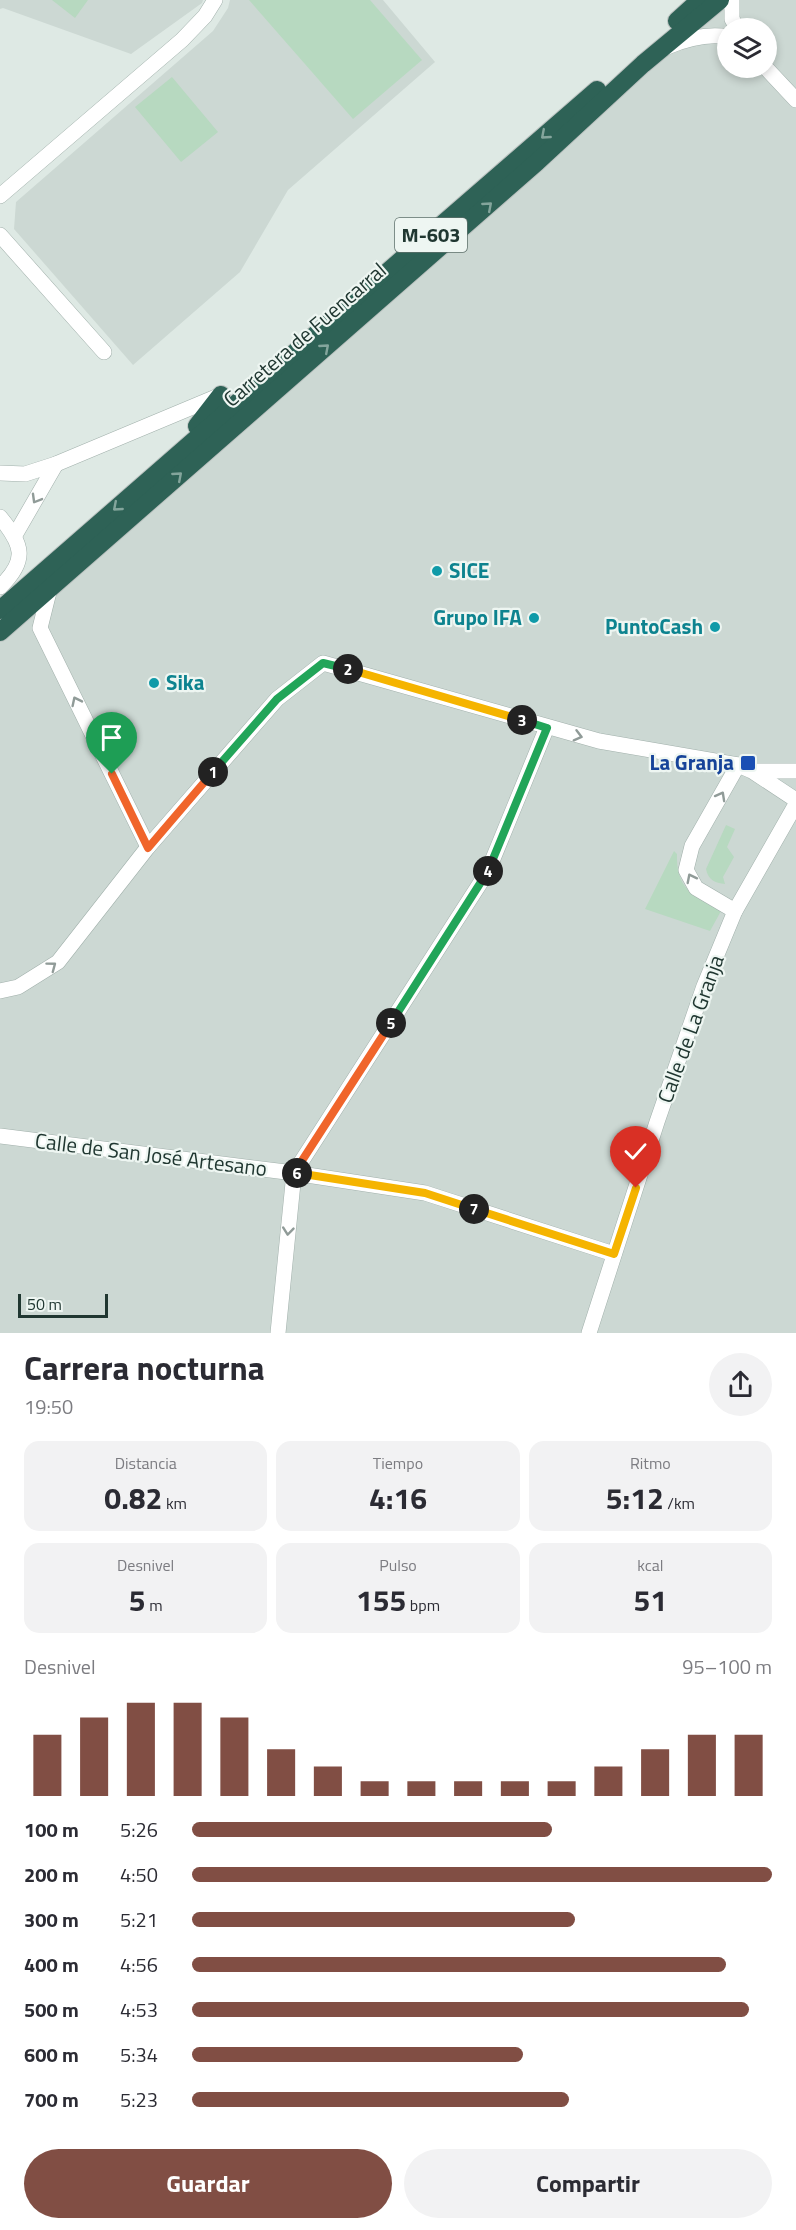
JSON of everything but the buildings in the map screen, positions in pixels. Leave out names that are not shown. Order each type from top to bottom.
[{"type":"highway","name":"Carretera de Fuencarral","points":[[0,610],[700,0]]},
{"type":"highway","name":"Carretera de Fuencarral","points":[[0,632],[537,162],[652,56],[720,0]]},
{"type":"highway","points":[[161,469],[221,395]]},
{"type":"street","points":[[0,196],[182,40],[205,16],[215,0]]},
{"type":"street","points":[[732,0],[732,18]]},
{"type":"street","points":[[652,56],[685,40],[717,35]]},
{"type":"street","points":[[775,78],[796,100]]},
{"type":"street","points":[[0,235],[104,352]]},
{"type":"street","points":[[0,472],[25,474],[56,464],[221,395]]},
{"type":"street","points":[[15,535],[56,464]]},
{"type":"street","points":[[0,517],[15,535],[20,547],[17,567],[0,587]]},
{"type":"street","points":[[50,588],[40,628],[148,848]]},
{"type":"street","points":[[0,991],[18,987],[57,962],[148,848],[277,699],[323,663],[599,741],[745,768],[796,771]]},
{"type":"street","points":[[278,1333],[294,1173],[488,870],[547,728]]},
{"type":"street","points":[[745,768],[796,802]]},
{"type":"street","points":[[735,911],[696,888],[686,870],[692,846],[745,768]]},
{"type":"street","name":"Calle de La Granja","points":[[589,1333],[704,986],[735,911],[796,802]]},
{"type":"street","name":"Calle de San José Artesano","points":[[0,1136],[294,1173],[425,1193],[614,1254]]},
{"type":"shaded area","points":[[0,0],[203,0],[202,3],[131,54],[3,8],[0,9]]},
{"type":"shaded area","points":[[230,0],[383,0],[435,62],[288,190],[240,272],[133,365],[14,229],[16,202],[213,31],[228,8]]},
{"type":"shaded area","points":[[718,0],[796,0],[796,1333],[0,1333],[0,630]]},
{"type":"green space","points":[[52,0],[88,0],[75,18]]},
{"type":"green space","points":[[249,0],[370,0],[422,60],[353,119]]},
{"type":"green space","points":[[172,77],[218,132],[181,162],[135,107]]},
{"type":"green space","points":[[726,825],[735,829],[727,847],[734,857],[723,877],[725,884],[712,880],[706,869]]},
{"type":"green space","points":[[674,851],[677,854],[680,876],[688,890],[721,911],[710,931],[645,909]]},
{"type":"place","name":"SICE","points":[[437,571]]},
{"type":"place","name":"Grupo IFA","points":[[534,618]]},
{"type":"place","name":"PuntoCash","points":[[715,627]]},
{"type":"place","name":"Sika","points":[[154,683]]},
{"type":"place","name":"La Granja","points":[[748,763]]},
{"type":"route","points":[[112,774],[148,848],[277,699],[323,663],[547,728],[488,870],[294,1173],[425,1193],[614,1254],[636,1188]]}]
